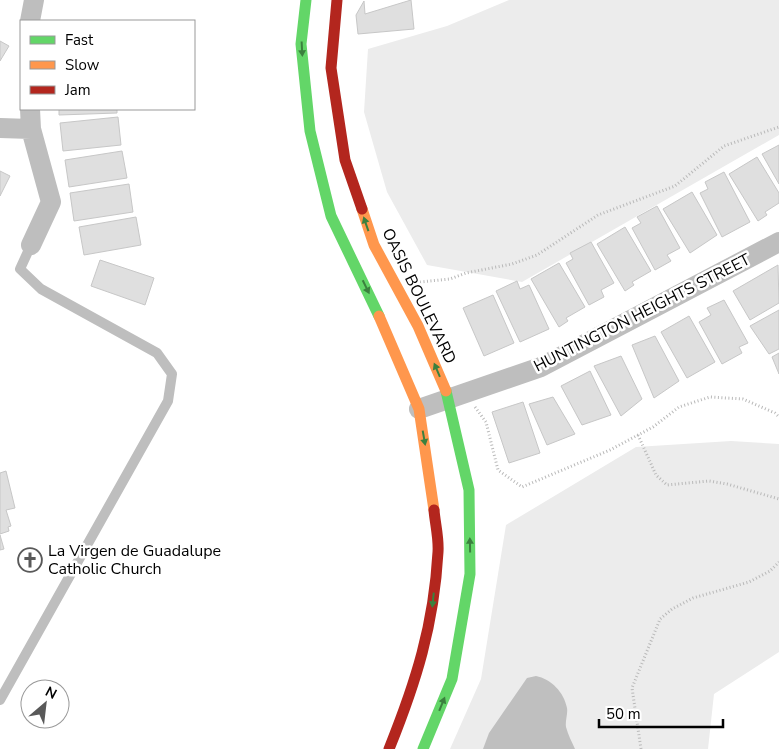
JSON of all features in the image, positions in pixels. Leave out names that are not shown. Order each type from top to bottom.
[{"type":"street","points":[[30,20],[34,0]]},
{"type":"street","points":[[306,0],[301,44],[310,132],[331,216],[394,348],[419,410],[431,479],[438,550],[430,624],[413,689],[389,749]]},
{"type":"street","name":"OASIS BOULEVARD","points":[[336,0],[331,68],[345,160],[374,245],[458,397],[469,490],[470,574],[452,679],[423,749]]},
{"type":"street","points":[[30,110],[31,129],[51,202],[31,245]]},
{"type":"street","points":[[0,128],[31,129]]},
{"type":"street","name":"HUNTINGTON HEIGHTS STREET","points":[[419,410],[541,367],[779,242]]},
{"type":"lane","points":[[0,700],[168,402],[172,374],[157,353],[41,289],[20,269],[31,245]]},
{"type":"path","points":[[420,282],[450,279],[466,272],[512,264],[537,255],[598,215],[675,186],[724,146],[779,127]]},
{"type":"path","points":[[458,397],[486,422],[498,470],[522,487],[610,450],[653,427],[679,407],[710,397],[743,399],[779,417]]},
{"type":"path","points":[[638,435],[656,475],[667,486],[709,482],[727,484],[779,499]]},
{"type":"path","points":[[641,749],[632,688],[660,619],[672,609],[693,598],[749,582],[770,571],[779,562]]},
{"type":"shaded area","points":[[509,0],[779,0],[779,135],[522,282],[427,265],[387,192],[364,112],[368,49],[447,26]]},
{"type":"shaded area","points":[[731,441],[779,444],[779,652],[714,694],[708,749],[450,749],[481,679],[506,525],[636,447]]},
{"type":"shaded area","points":[[536,676],[552,683],[563,697],[567,708],[566,727],[575,749],[483,749],[489,733],[527,678]]},
{"type":"building","points":[[411,0],[414,29],[358,34],[356,15],[364,1],[365,14]]},
{"type":"building","points":[[0,41],[9,46],[0,61]]},
{"type":"building","points":[[59,110],[117,110],[117,113],[59,115]]},
{"type":"building","points":[[118,117],[121,145],[63,151],[60,123]]},
{"type":"building","points":[[779,145],[779,184],[762,154]]},
{"type":"building","points":[[122,151],[127,178],[69,187],[65,160]]},
{"type":"building","points":[[757,157],[779,193],[779,203],[765,212],[767,215],[758,221],[729,174]]},
{"type":"building","points":[[0,171],[10,176],[0,196]]},
{"type":"building","points":[[724,172],[750,222],[722,237],[700,193],[708,189],[705,182]]},
{"type":"building","points":[[129,184],[133,212],[74,221],[70,193]]},
{"type":"building","points":[[692,192],[717,235],[690,253],[663,209]]},
{"type":"building","points":[[657,206],[680,248],[667,255],[671,261],[655,270],[632,228],[641,223],[637,217]]},
{"type":"building","points":[[136,217],[141,245],[84,255],[79,227]]},
{"type":"building","points":[[625,227],[651,271],[632,282],[634,285],[625,291],[597,244]]},
{"type":"building","points":[[591,242],[614,283],[601,290],[604,297],[589,305],[566,263],[573,259],[570,253]]},
{"type":"building","points":[[100,260],[154,278],[145,305],[91,286]]},
{"type":"building","points":[[559,263],[585,307],[566,318],[568,321],[559,327],[531,279]]},
{"type":"building","points":[[778,265],[779,303],[750,320],[733,291]]},
{"type":"building","points":[[517,281],[520,289],[529,285],[549,329],[520,342],[496,291]]},
{"type":"building","points":[[493,295],[514,343],[484,356],[463,308]]},
{"type":"building","points":[[724,300],[748,343],[739,347],[742,353],[722,364],[699,322],[711,315],[707,308]]},
{"type":"building","points":[[779,310],[779,349],[769,354],[750,326]]},
{"type":"building","points":[[689,316],[715,362],[687,378],[661,332]]},
{"type":"building","points":[[655,336],[679,381],[654,398],[632,345]]},
{"type":"building","points":[[779,353],[779,374],[772,357]]},
{"type":"building","points":[[621,356],[642,399],[621,416],[594,366]]},
{"type":"building","points":[[590,371],[611,415],[582,425],[561,386]]},
{"type":"building","points":[[553,397],[575,434],[547,445],[529,404]]},
{"type":"building","points":[[523,402],[540,453],[509,463],[492,412]]},
{"type":"building","points":[[6,471],[15,508],[6,510],[11,526],[8,527],[9,531],[0,534],[0,473]]},
{"type":"building","points":[[0,535],[4,549],[0,550]]},
{"type":"traffic: fast","points":[[306,0],[301,44],[310,131],[331,216],[379,316]]},
{"type":"traffic: fast","points":[[423,749],[452,679],[470,574],[469,490],[446,391]]},
{"type":"traffic: slow","points":[[362,209],[374,245],[418,326],[446,391]]},
{"type":"traffic: slow","points":[[379,316],[419,409],[434,510]]},
{"type":"traffic: jam","points":[[337,0],[331,68],[345,160],[362,209]]},
{"type":"traffic: jam","points":[[389,749],[415,676],[428,629],[438,552],[434,510]]},
{"type":"place","name":"La Virgen de Guadalupe Catholic Church","points":[[30,560]]}]
